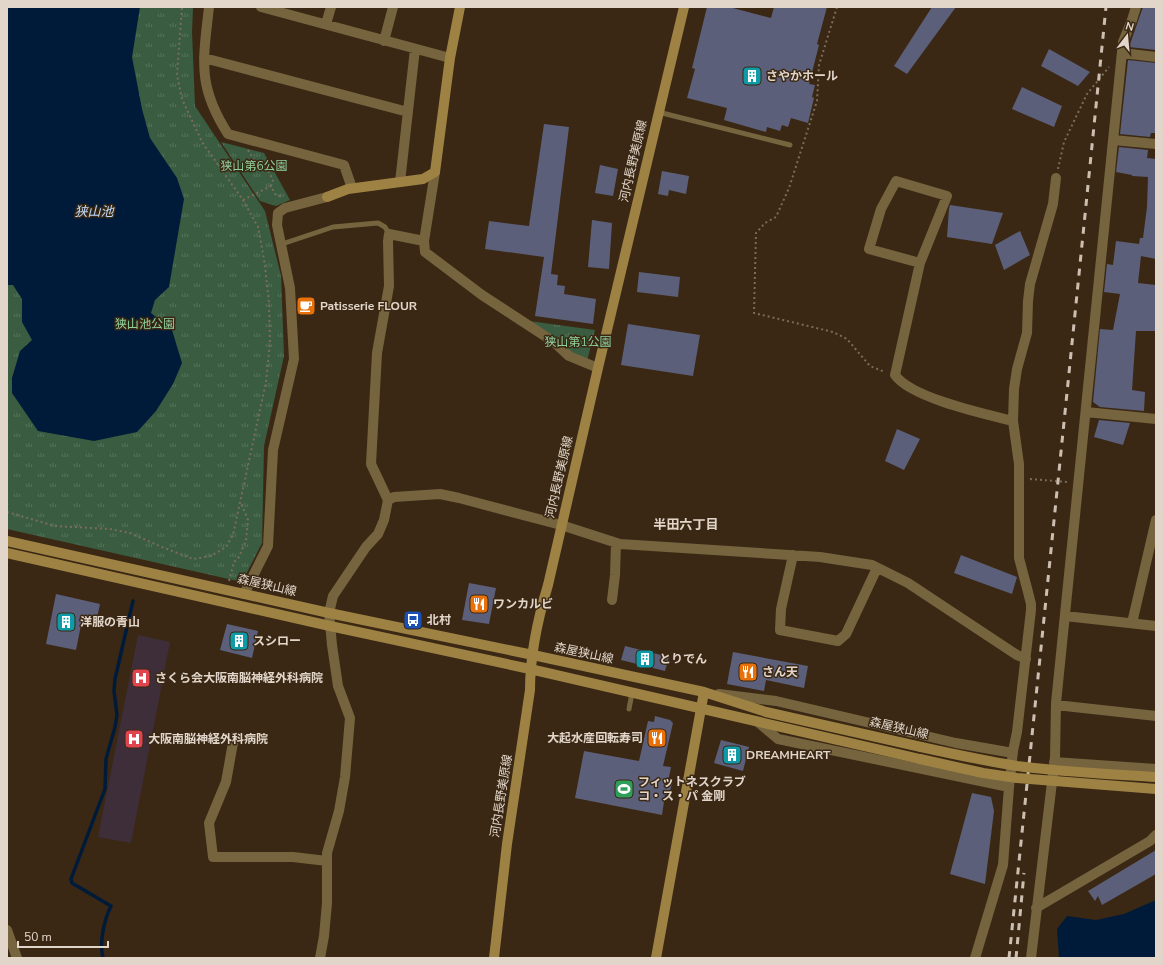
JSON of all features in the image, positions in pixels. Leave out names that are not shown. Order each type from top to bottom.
[{"type":"main road","points":[[326,197],[352,188],[423,179],[435,172],[450,58],[460,7]]},
{"type":"main road","name":"河内長野美原線","points":[[494,958],[507,844],[530,690],[530,669],[541,605],[548,585],[658,112],[684,7]]},
{"type":"main road","name":"森屋狭山線","points":[[7,541],[329,613],[704,692],[766,712],[959,755],[1018,766],[1156,777]]},
{"type":"main road","points":[[7,553],[330,626],[530,669],[701,710],[983,773],[1017,778],[1156,789]]},
{"type":"main road","points":[[656,958],[704,692]]},
{"type":"street","points":[[209,7],[204,58],[206,86],[217,117],[228,134],[344,165],[352,188]]},
{"type":"street","points":[[262,7],[291,10],[326,24],[450,58]]},
{"type":"street","points":[[326,24],[331,7]]},
{"type":"street","points":[[384,41],[393,7]]},
{"type":"street","points":[[1031,958],[1054,762],[1056,705],[1123,42],[1136,7]]},
{"type":"street","points":[[400,182],[415,49]]},
{"type":"street","points":[[1122,53],[1156,57]]},
{"type":"street","points":[[204,58],[408,112]]},
{"type":"street","points":[[1113,140],[1156,144]]},
{"type":"street","points":[[435,172],[424,241],[425,252],[482,295],[554,342],[569,356],[598,368]]},
{"type":"street","points":[[976,958],[1003,865],[1009,787],[1026,659],[1031,604],[1019,558],[1019,464],[1013,421],[1014,389],[1017,369],[1027,332],[1027,308],[1030,284],[1053,204],[1056,178]]},
{"type":"street","points":[[920,263],[869,249],[881,209],[896,181],[947,196],[920,263],[895,376],[900,382],[928,398],[1013,421]]},
{"type":"street","points":[[244,594],[268,546],[273,450],[294,359],[290,288],[277,225],[278,213],[290,206],[326,197]]},
{"type":"street","points":[[320,958],[327,903],[327,853],[339,811],[345,777],[350,718],[338,686],[329,613],[333,596],[366,547],[378,534],[384,520],[388,500],[371,464],[377,353],[389,286],[389,234],[424,241]]},
{"type":"street","points":[[1086,412],[1156,419]]},
{"type":"street","points":[[388,500],[394,497],[440,494],[561,525],[620,544],[793,555],[872,565],[908,583],[1017,655],[1026,659]]},
{"type":"street","points":[[1132,623],[1156,520]]},
{"type":"street","points":[[612,600],[615,575],[616,543]]},
{"type":"street","points":[[793,555],[781,609],[780,630],[838,641],[846,634],[877,568]]},
{"type":"street","points":[[1065,616],[1156,626]]},
{"type":"street","points":[[704,692],[776,701],[956,743],[1013,753]]},
{"type":"street","points":[[1056,705],[1156,716]]},
{"type":"street","points":[[759,723],[778,740],[1009,787]]},
{"type":"street","points":[[234,737],[226,782],[209,823],[213,858],[293,857],[327,860]]},
{"type":"street","points":[[1054,762],[1156,769]]},
{"type":"street","points":[[1051,784],[1156,792]]},
{"type":"street","points":[[1036,908],[1150,842],[1156,835]]},
{"type":"street","points":[[7,930],[17,958]]},
{"type":"lane","points":[[658,112],[790,145]]},
{"type":"lane","points":[[282,244],[333,227],[344,225],[378,223],[385,227],[389,234]]},
{"type":"lane","points":[[629,709],[632,693]]},
{"type":"path","points":[[7,512],[55,526],[110,529],[130,534],[193,559],[211,556],[226,547],[233,535],[266,382],[270,342],[268,294],[264,259],[258,227],[243,200],[202,142],[182,98],[177,76],[182,7]]},
{"type":"path","points":[[836,7],[819,65],[816,101],[789,188],[776,217],[765,224],[756,233],[754,313],[833,332],[846,339],[870,366],[895,376]]},
{"type":"path","points":[[1056,178],[1064,142],[1087,94],[1116,58],[1122,53]]},
{"type":"path","points":[[243,200],[271,186],[273,180],[269,172],[258,165],[248,153],[246,139]]},
{"type":"path","points":[[271,186],[275,194],[288,201],[290,206]]},
{"type":"path","points":[[1019,478],[1078,483]]},
{"type":"path","points":[[229,582],[234,562],[246,540],[248,520],[240,502]]},
{"type":"shaded area","name":"大阪南脳神経外科病院","points":[[138,635],[170,642],[131,843],[98,837]]},
{"type":"green space","name":"狭山池公園","points":[[7,7],[193,7],[192,32],[195,106],[265,211],[281,276],[284,356],[264,446],[262,543],[242,582],[7,529]]},
{"type":"green space","name":"狭山第6公園","points":[[221,142],[264,153],[290,200],[276,206],[260,201]]},
{"type":"green space","name":"狭山第1公園","points":[[529,321],[595,330],[587,361],[574,355]]},
{"type":"water","name":"狭山池","points":[[7,7],[140,7],[132,57],[142,109],[150,138],[177,178],[184,199],[169,287],[155,300],[151,313],[172,330],[182,363],[173,384],[156,411],[137,432],[94,441],[38,431],[12,393],[12,378],[20,351],[32,340],[22,322],[22,299],[13,285],[7,285]]},
{"type":"water","points":[[1156,900],[1156,958],[1059,958],[1057,929],[1067,916],[1096,920],[1124,914]]},
{"type":"building","name":"さやかホール","points":[[707,7],[729,7],[771,18],[774,7],[827,7],[817,44],[819,45],[809,84],[815,85],[812,97],[814,98],[808,123],[791,118],[788,127],[782,125],[780,131],[767,127],[766,132],[724,120],[727,108],[687,98],[695,69],[692,68]]},
{"type":"building","points":[[932,7],[956,7],[907,74],[894,66]]},
{"type":"building","points":[[1143,7],[1156,8],[1156,50],[1129,47]]},
{"type":"building","points":[[1049,49],[1090,72],[1078,86],[1041,66]]},
{"type":"building","points":[[1128,60],[1156,63],[1156,133],[1151,133],[1150,137],[1120,134]]},
{"type":"building","points":[[1022,87],[1062,106],[1054,127],[1012,109]]},
{"type":"building","points":[[544,124],[569,127],[551,274],[558,275],[557,285],[565,286],[564,294],[596,299],[593,324],[535,316],[544,257],[485,249],[489,221],[529,226]]},
{"type":"building","points":[[1119,147],[1148,150],[1147,158],[1156,159],[1156,259],[1141,256],[1138,283],[1156,285],[1156,331],[1136,331],[1132,390],[1145,392],[1144,411],[1100,407],[1093,402],[1100,329],[1113,330],[1120,294],[1104,292],[1107,264],[1113,265],[1116,241],[1139,244],[1140,238],[1143,238],[1147,207],[1148,177],[1132,176],[1116,172]]},
{"type":"building","points":[[600,165],[618,169],[613,196],[595,193]]},
{"type":"building","points":[[662,171],[689,176],[686,194],[669,190],[668,196],[658,194]]},
{"type":"building","points":[[950,205],[1003,213],[992,244],[947,237]]},
{"type":"building","points":[[592,220],[612,223],[609,269],[588,267]]},
{"type":"building","points":[[1020,231],[1030,255],[1004,270],[995,245]]},
{"type":"building","points":[[639,272],[680,277],[678,297],[637,292]]},
{"type":"building","points":[[628,324],[700,335],[693,376],[621,365]]},
{"type":"building","points":[[1099,420],[1130,423],[1123,445],[1094,437]]},
{"type":"building","points":[[897,429],[920,439],[904,470],[885,461]]},
{"type":"building","points":[[961,555],[1017,577],[1012,594],[954,573]]},
{"type":"building","name":"ワンカルビ","points":[[469,583],[496,588],[489,624],[462,620]]},
{"type":"building","name":"洋服の青山","points":[[56,594],[100,604],[96,623],[82,620],[76,650],[46,644]]},
{"type":"building","name":"スシロー","points":[[227,624],[258,631],[252,658],[220,650]]},
{"type":"building","name":"とりでん","points":[[625,646],[669,657],[665,671],[621,660]]},
{"type":"building","points":[[733,652],[808,666],[804,688],[766,680],[764,691],[727,684]]},
{"type":"building","name":"フィットネスクラブ コ・ス・パ 金剛","points":[[655,716],[670,720],[673,723],[663,766],[671,767],[668,782],[672,783],[669,796],[665,795],[662,815],[575,798],[584,751],[639,761],[648,721],[654,722]]},
{"type":"building","name":"DREAMHEART","points":[[721,740],[749,747],[743,771],[714,763]]},
{"type":"building","points":[[972,793],[991,797],[994,811],[985,884],[950,874]]},
{"type":"building","points":[[1156,850],[1156,874],[1102,905],[1098,896],[1095,901],[1088,891]]},
{"type":"waterway","points":[[103,958],[103,932],[106,918],[111,906],[72,883],[71,879],[105,789],[106,759],[117,715],[114,691],[115,679],[133,601]]},
{"type":"railway","points":[[1009,958],[1106,7]]},
{"type":"railway","points":[[1016,958],[1024,873]]},
{"type":"place","name":"さやかホール","points":[[752,76]]},
{"type":"place","name":"Patisserie FLOUR","points":[[306,306]]},
{"type":"place","name":"ワンカルビ","points":[[479,604]]},
{"type":"place","name":"北村","points":[[413,620]]},
{"type":"place","name":"洋服の青山","points":[[66,622]]},
{"type":"place","name":"スシロー","points":[[239,641]]},
{"type":"place","name":"とりでん","points":[[645,659]]},
{"type":"place","name":"さん天","points":[[748,672]]},
{"type":"place","name":"さくら会大阪南脳神経外科病院","points":[[141,678]]},
{"type":"place","name":"大起水産回転寿司","points":[[657,738]]},
{"type":"place","name":"大阪南脳神経外科病院","points":[[134,739]]},
{"type":"place","name":"DREAMHEART","points":[[732,755]]},
{"type":"place","name":"フィットネスクラブ コ・ス・パ 金剛","points":[[624,789]]},
{"type":"district","name":"半田六丁目","points":[[686,525]]}]
